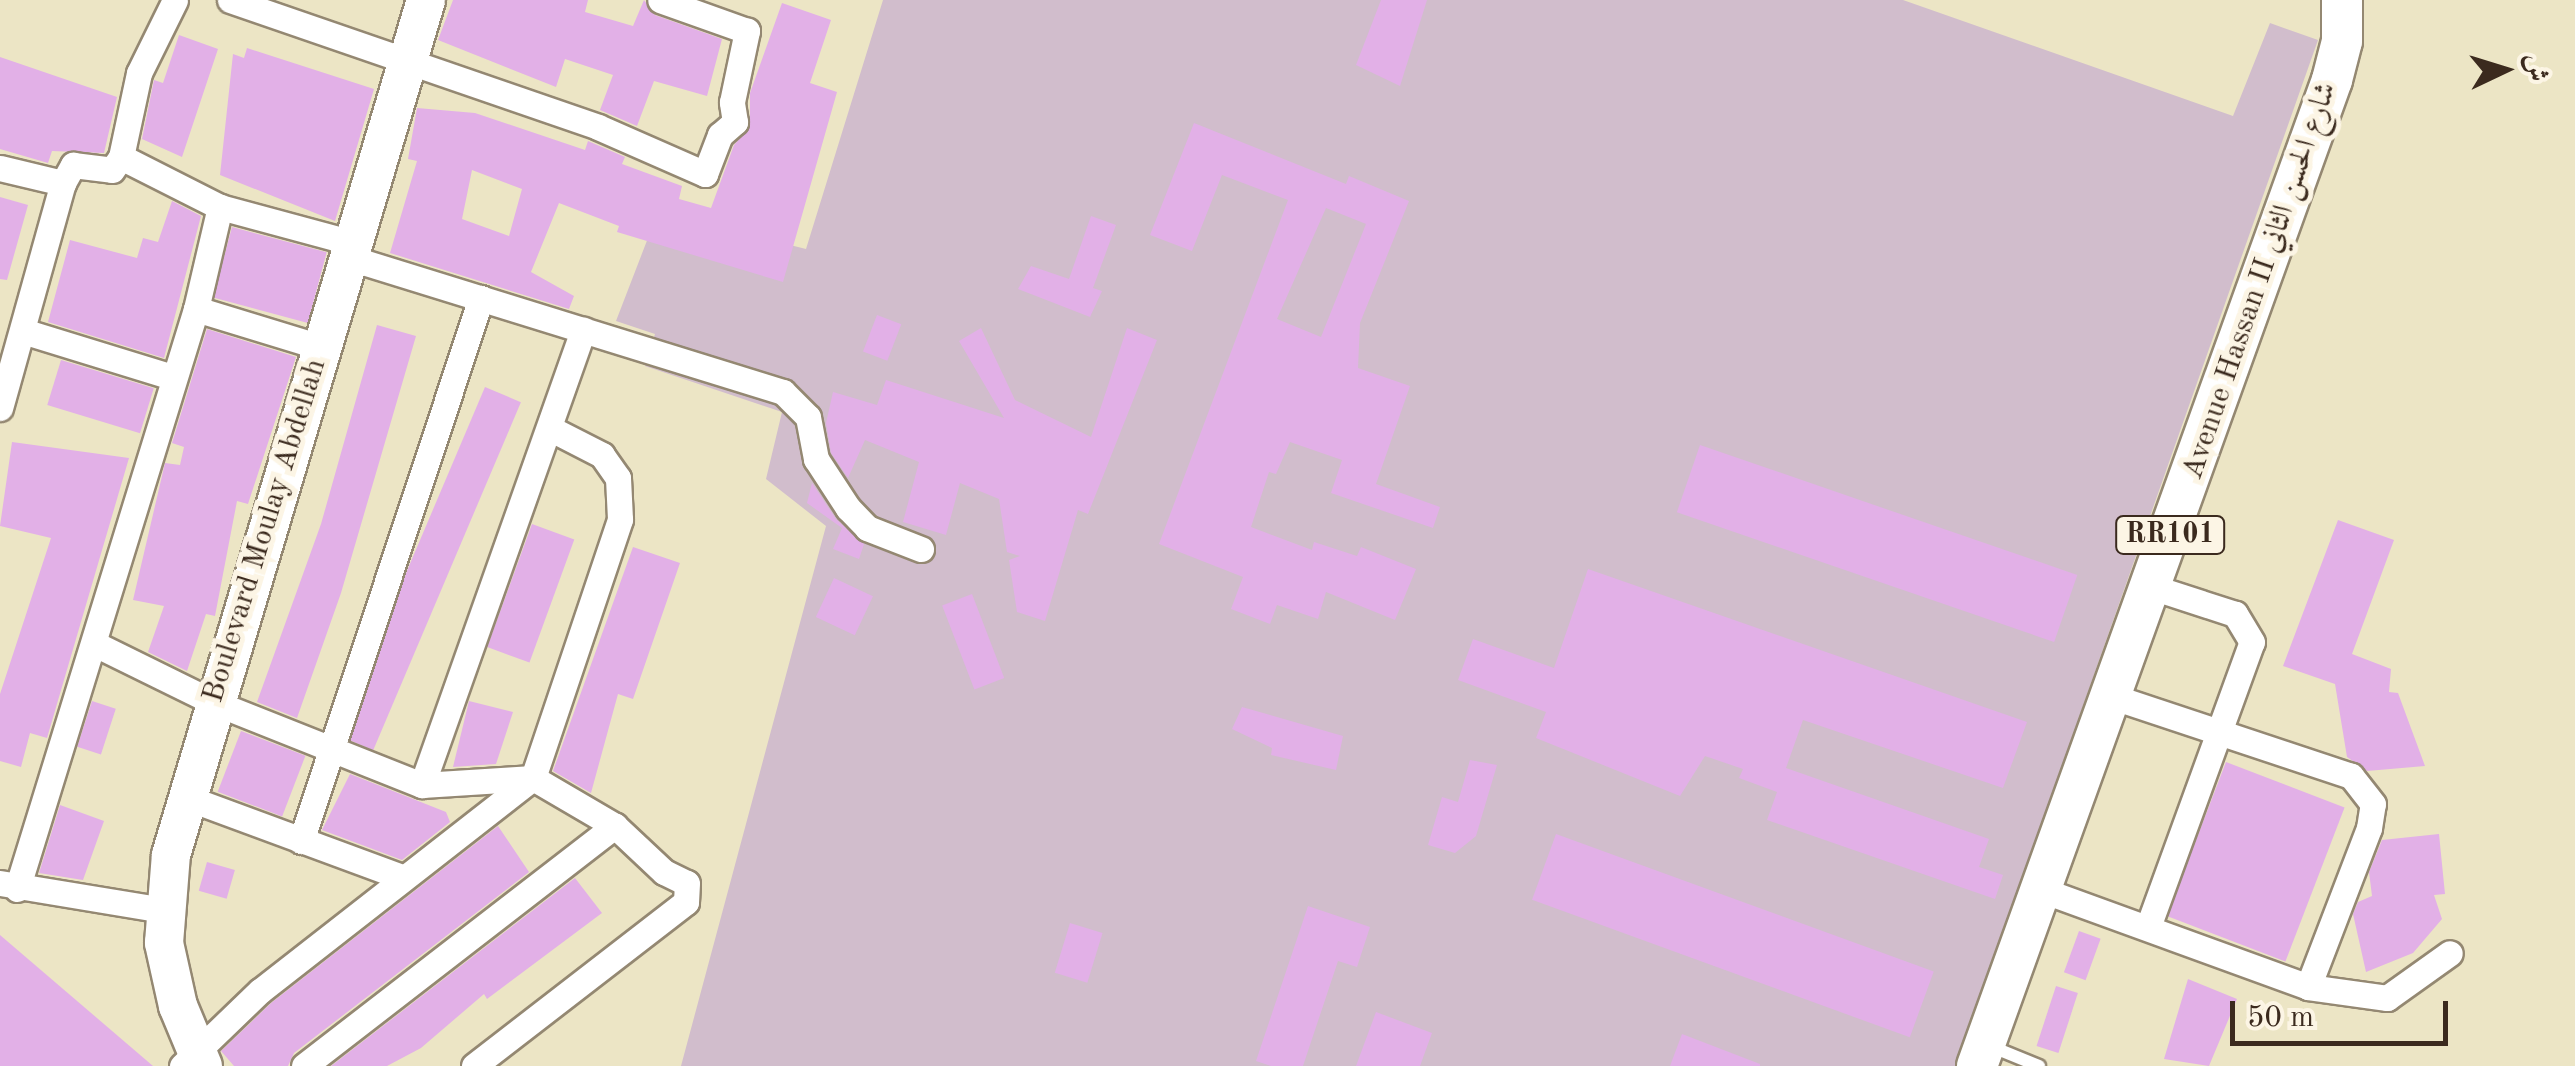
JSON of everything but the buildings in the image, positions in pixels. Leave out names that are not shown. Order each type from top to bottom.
[{"type":"main road","name":"Boulevard Moulay Abdellah","points":[[193,1060],[168,970],[163,910],[213,702],[409,67],[426,0]]},
{"type":"main road","name":"Avenue Hassan II شارع الحسن الثاني","points":[[1981,1055],[2332,80],[2342,41],[2342,0]]},
{"type":"street","points":[[0,408],[26,332],[63,183],[74,165],[112,170],[121,157],[139,73],[175,0]]},
{"type":"street","points":[[230,0],[409,67],[598,127],[705,174],[720,135],[735,122],[732,102],[747,31],[660,0]]},
{"type":"street","points":[[121,157],[220,207],[481,298],[760,382],[797,401],[816,459],[842,500],[867,528],[922,549]]},
{"type":"street","points":[[0,168],[63,183]]},
{"type":"street","points":[[163,910],[8,886],[95,644],[172,377],[196,309],[220,207]]},
{"type":"street","points":[[301,841],[481,298]]},
{"type":"street","points":[[196,309],[320,346]]},
{"type":"street","points":[[422,785],[583,330]]},
{"type":"street","points":[[26,332],[172,377]]},
{"type":"street","points":[[193,1060],[401,877],[534,778],[620,519],[618,478],[602,455],[549,428]]},
{"type":"street","points":[[2148,927],[2249,656],[2249,630],[2234,614],[2152,587]]},
{"type":"street","points":[[95,644],[332,754],[422,785],[534,778],[615,826],[664,872],[687,884],[686,902],[474,1066]]},
{"type":"street","points":[[2112,696],[2224,730],[2350,776],[2374,804],[2308,987]]},
{"type":"street","points":[[188,798],[401,877]]},
{"type":"street","points":[[304,1066],[615,826]]},
{"type":"street","points":[[2042,890],[2308,987],[2388,998],[2450,953]]},
{"type":"lane","points":[[1981,1055],[2039,1066]]},
{"type":"shaded area","points":[[883,0],[1903,0],[2233,116],[2270,23],[2318,40],[1956,1066],[681,1066],[826,526],[766,479],[782,412],[645,366],[655,334],[616,321],[658,212],[806,249]]}]
